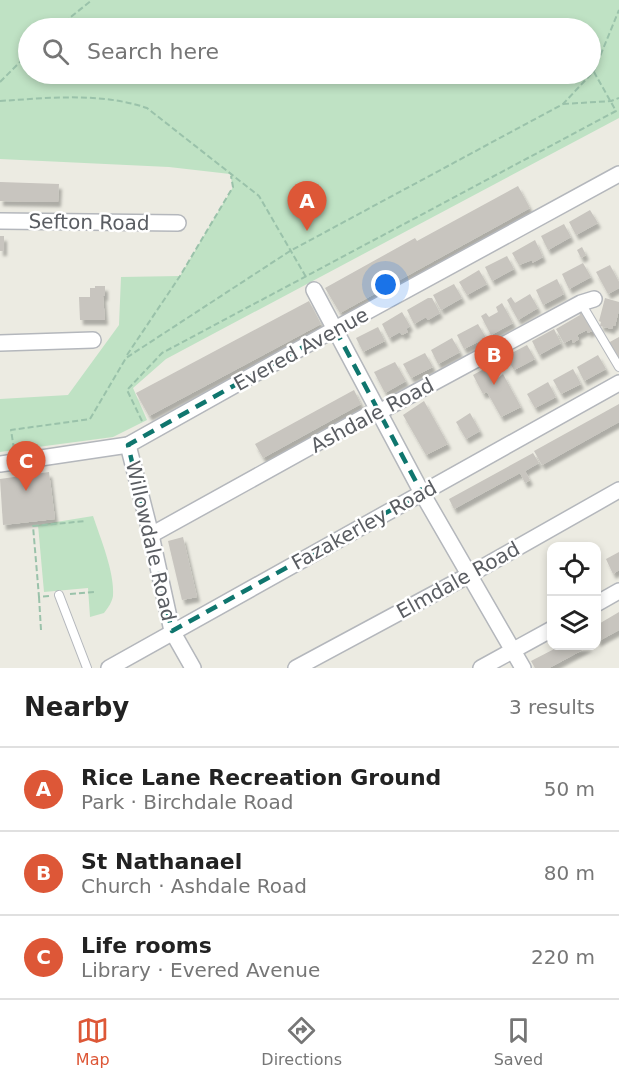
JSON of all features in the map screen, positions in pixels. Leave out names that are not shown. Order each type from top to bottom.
[{"type":"street","name":"Evered Avenue","points":[[8,463],[128,445],[619,174]]},
{"type":"street","name":"Sefton Road","points":[[0,221],[178,223]]},
{"type":"street","points":[[310,283],[422,493],[523,668]]},
{"type":"street","name":"Ashdale Road","points":[[152,535],[373,412],[379,412],[588,301]]},
{"type":"street","points":[[0,343],[93,340]]},
{"type":"street","name":"Fazakerley Road","points":[[109,668],[619,383]]},
{"type":"street","name":"Willowdale Road","points":[[128,445],[152,535],[172,631],[193,668]]},
{"type":"street","name":"Elmdale Road","points":[[296,668],[469,575],[619,490]]},
{"type":"street","points":[[601,602],[619,591]]},
{"type":"street","points":[[481,668],[547,632]]},
{"type":"lane","points":[[588,301],[619,367]]},
{"type":"lane","points":[[59,595],[87,668]]},
{"type":"path","points":[[70,18],[92,0]]},
{"type":"path","points":[[601,54],[619,10]]},
{"type":"path","points":[[0,82],[18,64]]},
{"type":"path","points":[[148,435],[127,390],[162,353],[310,283],[616,111],[601,83]]},
{"type":"path","points":[[126,358],[290,251],[563,104],[582,84]]},
{"type":"path","points":[[0,101],[64,97],[127,101],[147,108],[259,196],[310,283]]},
{"type":"path","points":[[563,104],[611,101],[619,98]]},
{"type":"path","points":[[8,463],[11,430],[90,419],[233,187],[231,174]]},
{"type":"path","points":[[41,630],[33,526],[86,521]]},
{"type":"path","points":[[39,597],[94,592]]},
{"type":"highlighted area","points":[[335,329],[422,493],[172,631],[128,445]]},
{"type":"green space","points":[[0,0],[619,0],[619,118],[166,359],[133,388],[147,420],[113,437],[0,452],[0,399],[68,395],[119,325],[121,277],[180,276],[233,187],[230,174],[169,167],[0,159]]},
{"type":"green space","points":[[93,516],[109,566],[113,596],[104,613],[90,617],[88,588],[44,592],[38,525]]},
{"type":"building","points":[[0,182],[59,184],[58,202],[0,201]]},
{"type":"building","points":[[518,186],[530,208],[340,313],[325,288],[415,238],[417,241]]},
{"type":"building","points":[[590,210],[598,223],[576,235],[569,222]]},
{"type":"building","points":[[564,224],[571,237],[548,250],[541,236]]},
{"type":"building","points":[[0,236],[4,236],[4,251],[0,251]]},
{"type":"building","points":[[535,240],[543,257],[532,263],[532,260],[519,265],[512,253]]},
{"type":"building","points":[[582,247],[586,255],[581,258],[577,250]]},
{"type":"building","points":[[507,256],[514,269],[492,281],[485,267]]},
{"type":"building","points":[[583,263],[591,277],[569,289],[562,274]]},
{"type":"building","points":[[610,265],[619,282],[619,288],[608,294],[596,272]]},
{"type":"building","points":[[479,270],[487,284],[467,295],[459,282]]},
{"type":"building","points":[[557,279],[564,294],[543,305],[536,290]]},
{"type":"building","points":[[454,284],[462,298],[441,310],[433,295]]},
{"type":"building","points":[[95,286],[105,286],[105,296],[103,296],[105,320],[80,320],[79,297],[90,297],[90,288],[95,288]]},
{"type":"building","points":[[530,294],[538,308],[518,320],[507,300],[511,297],[515,303]]},
{"type":"building","points":[[432,298],[440,313],[414,324],[407,310]]},
{"type":"building","points":[[605,298],[619,302],[615,326],[613,325],[612,329],[600,326],[599,321]]},
{"type":"building","points":[[309,301],[321,324],[149,416],[136,393]]},
{"type":"building","points":[[502,303],[513,323],[491,335],[481,316],[486,313],[489,317],[498,312],[496,307]]},
{"type":"building","points":[[583,311],[594,330],[588,333],[587,330],[577,335],[579,339],[573,343],[572,339],[564,343],[556,329]]},
{"type":"building","points":[[402,312],[410,326],[406,329],[408,332],[402,335],[400,332],[389,338],[382,324]]},
{"type":"building","points":[[478,324],[486,338],[464,349],[457,335]]},
{"type":"building","points":[[378,327],[385,341],[363,352],[356,338]]},
{"type":"building","points":[[554,329],[561,343],[539,355],[532,341]]},
{"type":"building","points":[[619,337],[619,363],[608,343]]},
{"type":"building","points":[[452,338],[460,352],[438,364],[431,350]]},
{"type":"building","points":[[527,345],[535,359],[514,370],[506,356]]},
{"type":"building","points":[[425,353],[433,367],[411,378],[403,364]]},
{"type":"building","points":[[598,355],[606,369],[584,381],[577,367]]},
{"type":"building","points":[[395,362],[406,381],[385,393],[374,372]]},
{"type":"building","points":[[491,365],[498,378],[503,374],[521,407],[501,417],[487,392],[483,394],[473,375]]},
{"type":"building","points":[[573,369],[581,384],[561,394],[553,380]]},
{"type":"building","points":[[548,382],[556,397],[535,408],[527,394]]},
{"type":"building","points":[[354,390],[361,404],[263,458],[255,444]]},
{"type":"building","points":[[424,401],[448,444],[426,455],[403,415]]},
{"type":"building","points":[[619,404],[619,422],[542,465],[534,451]]},
{"type":"building","points":[[470,413],[480,431],[466,439],[456,422]]},
{"type":"building","points":[[533,453],[539,463],[525,471],[530,480],[525,483],[520,473],[454,509],[449,499]]},
{"type":"building","points":[[49,472],[55,519],[3,525],[0,479]]},
{"type":"building","points":[[183,537],[197,597],[182,600],[168,541]]},
{"type":"building","points":[[619,552],[619,570],[613,574],[606,559]]},
{"type":"building","points":[[619,612],[619,630],[601,640],[601,623]]},
{"type":"building","points":[[552,650],[583,650],[549,668],[535,668],[531,661]]},
{"type":"place","name":"Rice Lane Recreation Ground","points":[[307,231]]},
{"type":"place","name":"St Nathanael","points":[[494,385]]},
{"type":"place","name":"Life rooms","points":[[26,491]]}]
